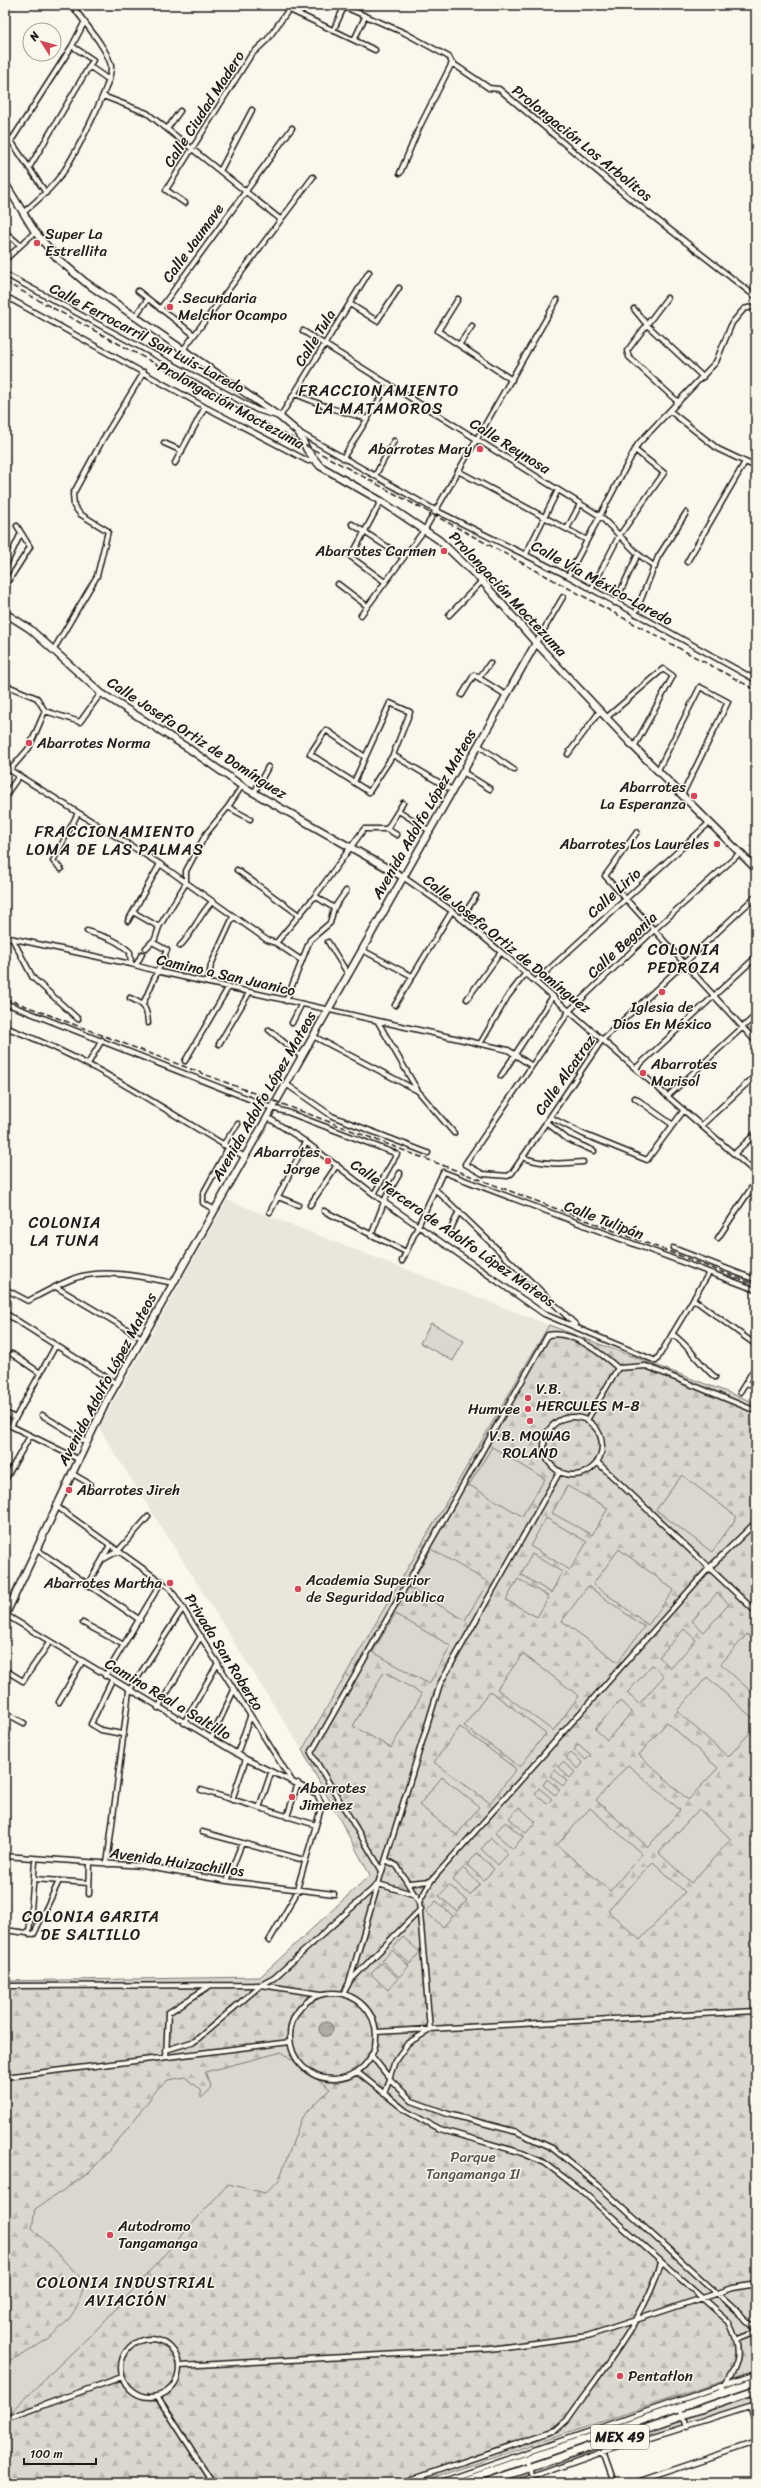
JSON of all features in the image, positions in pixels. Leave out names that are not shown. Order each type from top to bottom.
[{"type":"main road","name":"MEX 49","points":[[457,2483],[483,2474],[525,2456],[756,2381]]},
{"type":"main road","name":"MEX 49","points":[[486,2483],[756,2390]]},
{"type":"street","points":[[24,212],[46,193],[64,170],[103,96],[109,80],[111,65],[72,5]]},
{"type":"street","name":"Calle Ciudad Madero","points":[[185,203],[166,190],[251,55],[267,40],[290,10],[292,5]]},
{"type":"street","points":[[333,31],[342,6]]},
{"type":"street","name":"Prolongación Los Arbolitos","points":[[342,6],[405,33],[449,57],[452,63],[489,88],[498,89],[628,197],[756,297]]},
{"type":"street","points":[[290,10],[375,50]]},
{"type":"street","points":[[354,40],[365,17]]},
{"type":"street","points":[[11,141],[72,46],[84,23]]},
{"type":"street","points":[[29,168],[93,60],[72,46]]},
{"type":"street","points":[[400,173],[419,128],[452,63]]},
{"type":"street","points":[[89,66],[109,80]]},
{"type":"street","points":[[103,96],[147,113],[280,219]]},
{"type":"street","points":[[220,171],[252,110]]},
{"type":"street","points":[[167,129],[180,111]]},
{"type":"street","name":"Calle Jaumave","points":[[160,308],[292,128]]},
{"type":"street","points":[[5,133],[46,193]]},
{"type":"street","points":[[183,350],[313,177]]},
{"type":"street","points":[[5,183],[35,232],[58,259],[79,278],[280,417],[300,433],[344,458],[389,384]]},
{"type":"street","points":[[5,232],[20,245]]},
{"type":"street","points":[[6,259],[35,232]]},
{"type":"street","name":"Calle Tula","points":[[280,417],[369,272]]},
{"type":"street","name":"Calle Ferrocarril San Luis-Laredo","points":[[5,274],[257,410],[280,417]]},
{"type":"street","points":[[350,304],[377,321],[399,288]]},
{"type":"street","points":[[138,291],[194,334]]},
{"type":"street","name":"Prolongación Moctezuma","points":[[5,296],[205,407],[308,461],[314,460],[381,501],[439,540],[482,581],[536,643],[606,718],[709,824],[756,869]]},
{"type":"street","points":[[666,298],[627,351],[629,357],[678,402]]},
{"type":"street","points":[[135,316],[148,299]]},
{"type":"street","points":[[458,299],[438,331],[512,380]]},
{"type":"street","points":[[361,615],[424,529],[512,380],[557,300]]},
{"type":"street","points":[[568,576],[638,444],[716,362],[732,323],[744,309],[756,306]]},
{"type":"street","points":[[634,309],[647,325],[703,377]]},
{"type":"street","points":[[459,345],[472,326]]},
{"type":"street","name":"Calle Reynosa","points":[[303,331],[600,516],[638,554],[656,567]]},
{"type":"street","points":[[54,649],[98,576],[99,560],[107,540],[108,531],[80,514],[74,506],[73,494],[103,439],[144,372]]},
{"type":"street","points":[[295,394],[330,408],[368,418]]},
{"type":"street","points":[[175,463],[205,407]]},
{"type":"street","points":[[670,411],[718,448],[756,467]]},
{"type":"street","points":[[300,433],[314,460]]},
{"type":"street","points":[[375,476],[394,441]]},
{"type":"street","points":[[164,443],[182,451]]},
{"type":"street","points":[[591,590],[619,536],[664,473],[635,450]]},
{"type":"street","name":"Calle Vía México-Laredo","points":[[344,458],[435,510],[568,576],[591,590],[755,678]]},
{"type":"street","points":[[687,562],[745,462]]},
{"type":"street","points":[[458,471],[587,540]]},
{"type":"street","points":[[526,554],[558,490]]},
{"type":"street","points":[[381,501],[351,557],[386,582]]},
{"type":"street","points":[[568,529],[580,504]]},
{"type":"street","points":[[635,614],[656,567],[658,557],[686,513]]},
{"type":"street","points":[[352,524],[403,557]]},
{"type":"street","points":[[5,586],[30,547],[17,526]]},
{"type":"street","points":[[14,572],[5,567],[21,533]]},
{"type":"street","points":[[615,603],[638,554]]},
{"type":"street","points":[[449,615],[482,581]]},
{"type":"street","points":[[338,584],[367,606]]},
{"type":"street","name":"Avenida Adolfo López Mateos","points":[[5,1615],[86,1442],[142,1338],[563,597]]},
{"type":"street","name":"Calle Josefa Ortiz de Domínguez","points":[[5,613],[30,629],[54,649],[76,672],[101,693],[188,748],[242,786],[404,877],[452,911],[554,996],[602,1040],[669,1095],[756,1173]]},
{"type":"street","points":[[479,678],[490,663]]},
{"type":"street","points":[[606,718],[663,669],[673,676],[634,747]]},
{"type":"street","points":[[462,695],[474,675],[506,696]]},
{"type":"street","points":[[5,685],[37,698],[45,711],[80,722],[101,693]]},
{"type":"street","points":[[658,770],[700,687],[728,702],[682,795]]},
{"type":"street","points":[[354,782],[390,703],[410,712],[393,755],[369,792],[310,754],[326,730],[365,757]]},
{"type":"street","points":[[10,770],[29,748],[45,711]]},
{"type":"street","points":[[568,754],[600,711]]},
{"type":"street","points":[[478,745],[514,770]]},
{"type":"street","points":[[393,755],[452,790]]},
{"type":"street","points":[[5,767],[160,864],[233,917],[267,940],[276,943],[301,960]]},
{"type":"street","points":[[254,793],[268,767]]},
{"type":"street","points":[[463,772],[490,789]]},
{"type":"street","points":[[5,796],[19,776]]},
{"type":"street","points":[[146,948],[152,942],[159,927],[186,883],[186,871],[206,834],[228,807],[242,786]]},
{"type":"street","points":[[276,943],[315,896],[350,847],[366,828],[381,831],[387,829],[403,803]]},
{"type":"street","points":[[228,807],[250,819]]},
{"type":"street","points":[[398,811],[430,831]]},
{"type":"street","points":[[61,869],[53,861],[78,813]]},
{"type":"street","name":"Calle Lirio","points":[[536,981],[709,824]]},
{"type":"street","points":[[387,829],[397,835]]},
{"type":"street","points":[[637,832],[605,876],[756,1042]]},
{"type":"street","name":"Calle Begonia","points":[[508,1176],[483,1174],[465,1164],[570,1010],[654,930],[740,853]]},
{"type":"street","points":[[128,921],[160,864]]},
{"type":"street","points":[[237,870],[299,915]]},
{"type":"street","points":[[286,1001],[301,960],[312,937],[330,923],[334,908],[346,891]]},
{"type":"street","points":[[315,896],[334,908]]},
{"type":"street","points":[[461,919],[476,896]]},
{"type":"street","name":"Calle Alcatraz","points":[[508,1176],[602,1040],[756,896]]},
{"type":"street","points":[[180,946],[212,902]]},
{"type":"street","points":[[395,1004],[452,911]]},
{"type":"street","points":[[133,912],[159,927]]},
{"type":"street","points":[[208,983],[210,965],[233,917]]},
{"type":"street","points":[[87,931],[103,935],[122,946],[130,952],[134,964]]},
{"type":"street","name":"Camino a San Juanico","points":[[5,937],[13,940],[134,964],[156,971],[248,993],[480,1044],[515,1054],[532,1066]]},
{"type":"street","points":[[13,940],[29,972],[78,1020]]},
{"type":"street","points":[[143,1004],[156,971],[167,950],[152,942]]},
{"type":"street","points":[[328,942],[348,974]]},
{"type":"street","points":[[362,950],[412,976]]},
{"type":"street","points":[[467,1000],[501,952]]},
{"type":"street","points":[[134,964],[142,954]]},
{"type":"street","points":[[636,1068],[756,957]]},
{"type":"street","points":[[480,1044],[508,996],[526,973]]},
{"type":"street","points":[[185,1061],[228,988]]},
{"type":"street","points":[[219,1044],[248,993]]},
{"type":"street","points":[[501,1076],[554,996]]},
{"type":"street","points":[[130,998],[143,1004],[147,1010],[148,1023]]},
{"type":"street","points":[[5,1003],[272,1108],[287,1112],[397,1154],[374,1194]]},
{"type":"street","points":[[292,1023],[301,1005]]},
{"type":"street","points":[[669,1095],[756,1015]]},
{"type":"street","points":[[378,1022],[418,1092],[454,1133]]},
{"type":"street","points":[[10,1029],[51,1044],[88,1064],[142,1094],[186,1124],[245,1157]]},
{"type":"street","points":[[269,1030],[302,1057]]},
{"type":"street","points":[[313,1036],[418,1092]]},
{"type":"street","points":[[88,1064],[102,1040]]},
{"type":"street","points":[[702,1125],[756,1075]]},
{"type":"street","points":[[752,1079],[756,1084]]},
{"type":"street","points":[[286,1084],[332,1116],[428,1153]]},
{"type":"street","points":[[635,1098],[673,1125]]},
{"type":"street","points":[[550,1117],[643,1160],[647,1160],[684,1110]]},
{"type":"street","name":"Calle Tercera de Adolfo López Mateos","points":[[267,1117],[306,1142],[384,1202],[544,1314],[656,1361],[672,1334]]},
{"type":"street","points":[[546,1122],[567,1139],[594,1151]]},
{"type":"street","points":[[223,1145],[238,1124]]},
{"type":"street","points":[[734,1154],[756,1133]]},
{"type":"street","points":[[270,1212],[306,1142]]},
{"type":"street","points":[[215,1210],[204,1203],[202,1199],[228,1148]]},
{"type":"street","points":[[522,1157],[534,1162],[553,1164],[583,1162]]},
{"type":"street","points":[[310,1205],[337,1165]]},
{"type":"street","name":"Calle Tulipán","points":[[435,1189],[443,1172],[756,1290]]},
{"type":"street","points":[[370,1236],[384,1202],[400,1173]]},
{"type":"street","points":[[718,1238],[756,1181]]},
{"type":"street","points":[[402,1261],[435,1189],[578,1327]]},
{"type":"street","points":[[278,1196],[298,1205]]},
{"type":"street","points":[[324,1211],[370,1236],[406,1252]]},
{"type":"street","points":[[452,1229],[459,1211]]},
{"type":"street","points":[[673,1248],[756,1280]]},
{"type":"street","points":[[709,1273],[672,1334],[682,1340],[700,1364],[716,1378]]},
{"type":"street","points":[[5,1289],[28,1301],[76,1278],[104,1274],[144,1277],[174,1283]]},
{"type":"street","points":[[56,1287],[142,1338]]},
{"type":"street","points":[[693,1299],[756,1345]]},
{"type":"street","points":[[5,1313],[117,1384]]},
{"type":"street","points":[[382,1871],[311,1753],[548,1335],[557,1333],[596,1349],[618,1368],[646,1366],[756,1412]]},
{"type":"street","points":[[56,1345],[11,1426],[78,1459]]},
{"type":"street","points":[[12,1354],[40,1373]]},
{"type":"street","points":[[740,1392],[756,1366]]},
{"type":"street","points":[[587,1420],[618,1368]]},
{"type":"street","points":[[746,1383],[756,1386]]},
{"type":"street","points":[[5,1413],[15,1418]]},
{"type":"street","points":[[42,1416],[86,1442]]},
{"type":"street","points":[[580,1418],[587,1420],[596,1428],[601,1438],[602,1447],[597,1462],[590,1469],[580,1473],[570,1474],[560,1471],[548,1461],[545,1451],[545,1441],[548,1432],[563,1419],[580,1418]]},
{"type":"street","points":[[5,1480],[7,1471],[30,1436]]},
{"type":"street","points":[[597,1462],[756,1612]]},
{"type":"street","points":[[349,1983],[440,1684],[560,1471]]},
{"type":"street","points":[[71,1474],[90,1484]]},
{"type":"street","name":"Privada San Roberto","points":[[56,1506],[170,1588],[292,1782]]},
{"type":"street","points":[[102,1560],[118,1551],[148,1517]]},
{"type":"street","points":[[419,1902],[431,1881],[709,1568],[756,1522]]},
{"type":"street","points":[[87,1585],[110,1545]]},
{"type":"street","points":[[36,1549],[140,1620]]},
{"type":"street","points":[[105,1676],[140,1620],[162,1581]]},
{"type":"street","points":[[107,1864],[122,1734],[129,1691],[183,1608]]},
{"type":"street","name":"Camino Real a Saltillo","points":[[5,1615],[49,1643],[246,1760],[271,1773],[298,1783],[321,1798],[322,1805],[316,1825]]},
{"type":"street","points":[[83,1623],[124,1645]]},
{"type":"street","points":[[158,1708],[201,1636]]},
{"type":"street","points":[[5,1670],[23,1681],[49,1643]]},
{"type":"street","points":[[59,1702],[82,1662]]},
{"type":"street","points":[[184,1723],[218,1663]]},
{"type":"street","points":[[112,1680],[91,1724],[101,1730],[122,1734]]},
{"type":"street","points":[[211,1739],[234,1690]]},
{"type":"street","points":[[5,1713],[24,1723]]},
{"type":"street","points":[[237,1754],[250,1717]]},
{"type":"street","points":[[232,1800],[246,1760]]},
{"type":"street","points":[[259,1808],[271,1773]]},
{"type":"street","points":[[286,1817],[298,1783]]},
{"type":"street","points":[[201,1790],[316,1825],[304,1860],[297,1890],[269,1941]]},
{"type":"street","points":[[202,1832],[304,1860]]},
{"type":"street","points":[[227,1881],[242,1843]]},
{"type":"street","name":"Avenida Huizachillos","points":[[5,1856],[142,1866],[227,1881],[334,1894]]},
{"type":"street","points":[[386,1860],[397,1866],[416,1895],[421,1909],[430,2030]]},
{"type":"street","points":[[29,1934],[35,1862]]},
{"type":"street","points":[[89,1894],[90,1863]]},
{"type":"street","points":[[34,1879],[89,1882]]},
{"type":"street","points":[[5,1930],[34,1934],[59,1881]]},
{"type":"street","points":[[409,1883],[431,1881]]},
{"type":"street","points":[[378,1884],[416,1895]]},
{"type":"street","points":[[166,2050],[195,2041],[261,1985],[274,1978],[378,1884]]},
{"type":"street","points":[[342,1994],[349,1983],[421,1909]]},
{"type":"street","points":[[166,2058],[168,2013],[211,1985]]},
{"type":"street","points":[[5,1986],[261,1985],[322,1994],[342,1994],[363,2005],[374,2022],[376,2032],[371,2055],[357,2072],[337,2079],[314,2076],[297,2061],[290,2042],[291,2027],[297,2012],[312,1998],[322,1994]]},
{"type":"street","points":[[376,2032],[756,2011]]},
{"type":"street","points":[[384,2094],[391,2080],[395,2061],[408,2043],[430,2030]]},
{"type":"street","points":[[5,2077],[290,2042]]},
{"type":"street","points":[[371,2055],[391,2080],[412,2101],[448,2114],[517,2132],[552,2148],[598,2185],[756,2328]]},
{"type":"street","points":[[357,2072],[406,2112],[439,2128],[522,2153],[545,2163],[583,2192],[729,2322],[738,2339],[738,2353],[735,2366],[719,2393]]},
{"type":"street","points":[[401,2483],[556,2430],[567,2420],[636,2320],[656,2279],[661,2263]]},
{"type":"street","points":[[180,2366],[490,2349],[587,2336],[733,2288],[756,2284]]},
{"type":"street","points":[[738,2339],[756,2332]]},
{"type":"street","points":[[150,2338],[166,2343],[177,2355],[180,2366],[177,2380],[172,2388],[158,2396],[145,2397],[137,2394],[125,2384],[122,2377],[122,2359],[126,2351],[141,2340],[150,2338]]},
{"type":"street","points":[[438,2483],[525,2456],[756,2374]]},
{"type":"street","points":[[5,2419],[122,2377]]},
{"type":"street","points":[[158,2396],[213,2483]]},
{"type":"street","points":[[515,2483],[523,2482],[532,2477],[603,2452],[687,2427],[756,2404]]},
{"type":"street","points":[[681,2406],[687,2427]]},
{"type":"street","points":[[750,2406],[756,2424]]},
{"type":"street","points":[[634,2483],[756,2442]]},
{"type":"street","points":[[603,2452],[614,2483]]},
{"type":"street","points":[[525,2456],[532,2477]]},
{"type":"street","points":[[483,2474],[486,2483]]},
{"type":"street","points":[[750,2483],[756,2481]]},
{"type":"shaded area","name":"Academia Superior de Seguridad Publica","points":[[227,1200],[549,1325],[302,1750],[99,1428]]},
{"type":"green space","points":[[431,1323],[464,1341],[453,1361],[420,1343]]},
{"type":"green space","name":"Parque Tangamanga II","points":[[549,1325],[756,1403],[756,2370],[418,2483],[5,2483],[5,1981],[260,1977],[370,1875],[302,1750]]},
{"type":"green space","points":[[492,1447],[545,1479],[522,1516],[469,1485]]},
{"type":"green space","points":[[682,1475],[737,1517],[712,1552],[656,1510]]},
{"type":"green space","points":[[567,1486],[608,1508],[592,1535],[552,1513]]},
{"type":"green space","points":[[546,1518],[587,1542],[570,1570],[530,1546]]},
{"type":"green space","points":[[431,1549],[488,1582],[465,1620],[409,1588]]},
{"type":"green space","points":[[619,1549],[674,1590],[648,1625],[593,1584]]},
{"type":"green space","points":[[532,1554],[562,1572],[551,1593],[521,1574]]},
{"type":"green space","points":[[518,1579],[549,1597],[537,1617],[506,1600]]},
{"type":"green space","points":[[588,1586],[644,1627],[618,1662],[562,1621]]},
{"type":"green space","points":[[717,1593],[729,1604],[704,1632],[692,1621]]},
{"type":"green space","points":[[395,1614],[451,1646],[429,1684],[373,1652]]},
{"type":"green space","points":[[684,1629],[696,1640],[671,1668],[659,1657]]},
{"type":"green space","points":[[747,1634],[756,1642],[756,1696],[721,1664]]},
{"type":"green space","points":[[523,1654],[579,1696],[553,1731],[497,1689]]},
{"type":"green space","points":[[652,1665],[664,1676],[639,1704],[627,1693]]},
{"type":"green space","points":[[384,1672],[422,1694],[391,1748],[353,1726]]},
{"type":"green space","points":[[707,1677],[756,1721],[756,1726],[728,1757],[677,1711]]},
{"type":"green space","points":[[490,1691],[546,1733],[520,1767],[464,1726]]},
{"type":"green space","points":[[620,1701],[632,1712],[607,1740],[595,1729]]},
{"type":"green space","points":[[667,1722],[718,1768],[688,1800],[639,1755]]},
{"type":"green space","points":[[460,1727],[516,1769],[490,1803],[434,1762]]},
{"type":"green space","points":[[578,1744],[591,1755],[586,1760],[574,1750]]},
{"type":"green space","points":[[571,1753],[583,1763],[578,1769],[566,1758]]},
{"type":"green space","points":[[563,1762],[575,1772],[570,1778],[558,1767]]},
{"type":"green space","points":[[628,1765],[680,1810],[648,1847],[596,1800]]},
{"type":"green space","points":[[555,1770],[567,1781],[563,1786],[550,1776]]},
{"type":"green space","points":[[442,1777],[479,1807],[457,1835],[419,1805]]},
{"type":"green space","points":[[547,1779],[560,1790],[555,1795],[543,1785]]},
{"type":"green space","points":[[539,1788],[552,1799],[547,1804],[535,1794]]},
{"type":"green space","points":[[519,1807],[536,1822],[526,1833],[509,1818]]},
{"type":"green space","points":[[590,1808],[642,1854],[610,1891],[557,1845]]},
{"type":"green space","points":[[699,1809],[731,1839],[691,1883],[659,1853]]},
{"type":"green space","points":[[505,1822],[523,1837],[513,1849],[495,1833]]},
{"type":"green space","points":[[491,1838],[508,1854],[498,1865],[481,1849]]},
{"type":"green space","points":[[477,1853],[494,1869],[484,1880],[467,1865]]},
{"type":"green space","points":[[653,1862],[685,1892],[640,1940],[608,1911]]},
{"type":"green space","points":[[463,1868],[480,1884],[470,1895],[453,1880]]},
{"type":"green space","points":[[449,1885],[467,1900],[457,1911],[439,1896]]},
{"type":"green space","points":[[436,1901],[453,1916],[443,1927],[426,1912]]},
{"type":"green space","points":[[403,1937],[420,1952],[410,1964],[393,1948]]},
{"type":"green space","points":[[392,1950],[409,1966],[399,1977],[382,1961]]},
{"type":"green space","points":[[381,1963],[398,1978],[388,1990],[371,1974]]},
{"type":"green space","name":"Autodromo Tangamanga","points":[[282,2052],[330,2089],[302,2117],[279,2180],[265,2193],[228,2184],[103,2323],[5,2417],[5,2362],[31,2350],[58,2330],[78,2306],[82,2292],[82,2279],[32,2228],[35,2209],[89,2173],[126,2131],[158,2088],[168,2080],[185,2077],[200,2090],[201,2098],[208,2092],[211,2086],[205,2072]]},
{"type":"green space","points":[[756,2393],[756,2402],[686,2426],[686,2417]]},
{"type":"green space","points":[[683,2418],[685,2425],[534,2476],[532,2470]]},
{"type":"green space","points":[[528,2470],[531,2476],[511,2483],[494,2483]]},
{"type":"water","points":[[326,2022],[331,2024],[333,2029],[331,2034],[326,2036],[321,2034],[319,2029],[321,2024]]},
{"type":"railway","points":[[5,282],[756,690]]},
{"type":"railway","points":[[5,998],[756,1285]]},
{"type":"place","name":"Super La Estrellita","points":[[37,243]]},
{"type":"place","name":".Secundaria Melchor Ocampo","points":[[170,307]]},
{"type":"place","name":"Abarrotes Mary","points":[[480,449]]},
{"type":"place","name":"Abarrotes Carmen","points":[[444,551]]},
{"type":"place","name":"Abarrotes Norma","points":[[29,743]]},
{"type":"place","name":"Abarrotes La Esperanza","points":[[694,796]]},
{"type":"place","name":"Abarrotes Los Laureles","points":[[717,844]]},
{"type":"place","name":"Iglesia de Dios En México","points":[[662,992]]},
{"type":"place","name":"Abarrotes Marisol","points":[[643,1073]]},
{"type":"place","name":"Abarrotes Jorge","points":[[328,1161]]},
{"type":"place","name":"V.B. HERCULES M-8","points":[[528,1398]]},
{"type":"place","name":"Humvee","points":[[528,1409]]},
{"type":"place","name":"V.B. MOWAG ROLAND","points":[[530,1421]]},
{"type":"place","name":"Abarrotes Jireh","points":[[69,1490]]},
{"type":"place","name":"Abarrotes Martha","points":[[170,1583]]},
{"type":"place","name":"Academia Superior de Seguridad Publica","points":[[298,1589]]},
{"type":"place","name":"Abarrotes Jimenez","points":[[292,1797]]},
{"type":"place","name":"Autodromo Tangamanga","points":[[110,2235]]},
{"type":"place","name":"Pentatlon","points":[[620,2376]]},
{"type":"district","name":"FRACCIONAMIENTO LA MATAMOROS","points":[[379,399]]},
{"type":"district","name":"FRACCIONAMIENTO LOMA DE LAS PALMAS","points":[[115,840]]},
{"type":"district","name":"COLONIA PEDROZA","points":[[684,958]]},
{"type":"district","name":"COLONIA LA TUNA","points":[[65,1231]]},
{"type":"district","name":"COLONIA GARITA DE SALTILLO","points":[[91,1925]]},
{"type":"district","name":"COLONIA INDUSTRIAL AVIACIÓN","points":[[126,2291]]}]
